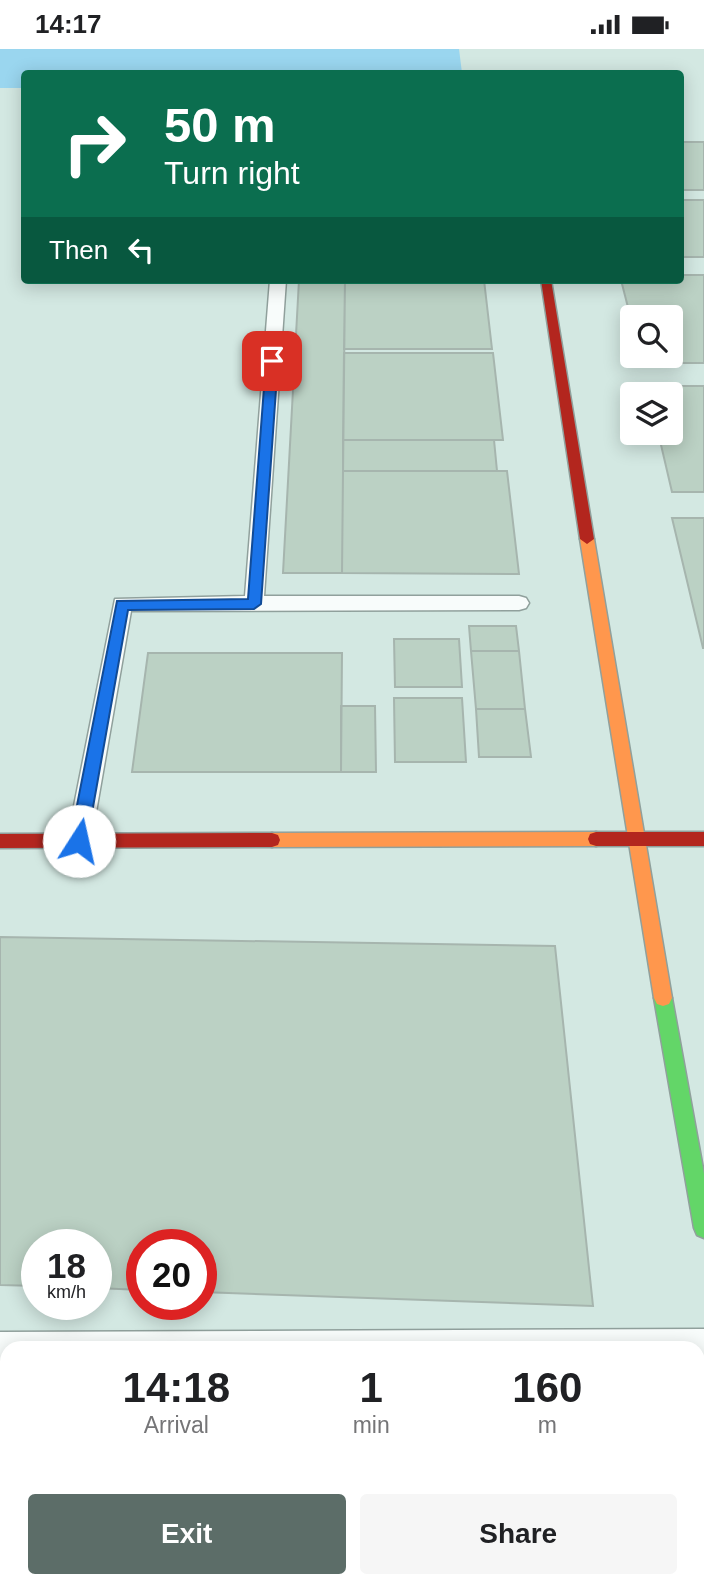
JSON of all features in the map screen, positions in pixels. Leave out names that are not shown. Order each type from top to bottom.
[{"type":"street","points":[[547,284],[635,839],[704,1228]]},
{"type":"street","points":[[0,841],[704,839]]},
{"type":"lane","points":[[254,604],[278,284]]},
{"type":"lane","points":[[79,841],[122,604],[519,603]]},
{"type":"water","points":[[0,49],[459,49],[462,70],[21,70],[21,88],[0,88]]},
{"type":"building","points":[[684,142],[704,142],[704,190],[684,190]]},
{"type":"building","points":[[684,200],[704,200],[704,257],[684,257]]},
{"type":"building","points":[[684,275],[704,275],[704,363],[683,363],[683,305],[627,305],[622,284],[684,284]]},
{"type":"building","points":[[299,284],[345,284],[342,573],[283,573]]},
{"type":"building","points":[[345,284],[484,284],[492,349],[344,349]]},
{"type":"building","points":[[344,353],[493,353],[503,440],[343,440]]},
{"type":"building","points":[[683,386],[704,386],[704,492],[672,492],[661,445],[683,445]]},
{"type":"building","points":[[343,440],[494,440],[497,471],[343,471]]},
{"type":"building","points":[[343,471],[507,471],[519,574],[342,573]]},
{"type":"building","points":[[672,518],[704,518],[704,648],[703,648]]},
{"type":"building","points":[[469,626],[516,626],[519,651],[471,651]]},
{"type":"building","points":[[394,639],[459,639],[462,687],[395,687]]},
{"type":"building","points":[[471,651],[519,651],[525,709],[476,709]]},
{"type":"building","points":[[148,653],[342,653],[341,772],[132,772]]},
{"type":"building","points":[[394,698],[462,698],[466,762],[395,762]]},
{"type":"building","points":[[341,706],[375,706],[376,772],[341,772]]},
{"type":"building","points":[[476,709],[525,709],[531,757],[479,757]]},
{"type":"building","points":[[0,937],[555,946],[593,1306],[217,1293],[217,1229],[126,1229],[126,1289],[112,1289],[112,1229],[21,1229],[21,1286],[0,1285]]},
{"type":"traffic: fast","points":[[663,998],[704,1228]]},
{"type":"traffic: slow","points":[[587,539],[663,998]]},
{"type":"traffic: slow","points":[[272,840],[596,839]]},
{"type":"traffic: jam","points":[[547,284],[587,539]]},
{"type":"traffic: jam","points":[[596,839],[704,839]]},
{"type":"traffic: jam","points":[[0,841],[272,840]]},
{"type":"route","points":[[79,841],[122,604],[254,604],[272,361]]}]
